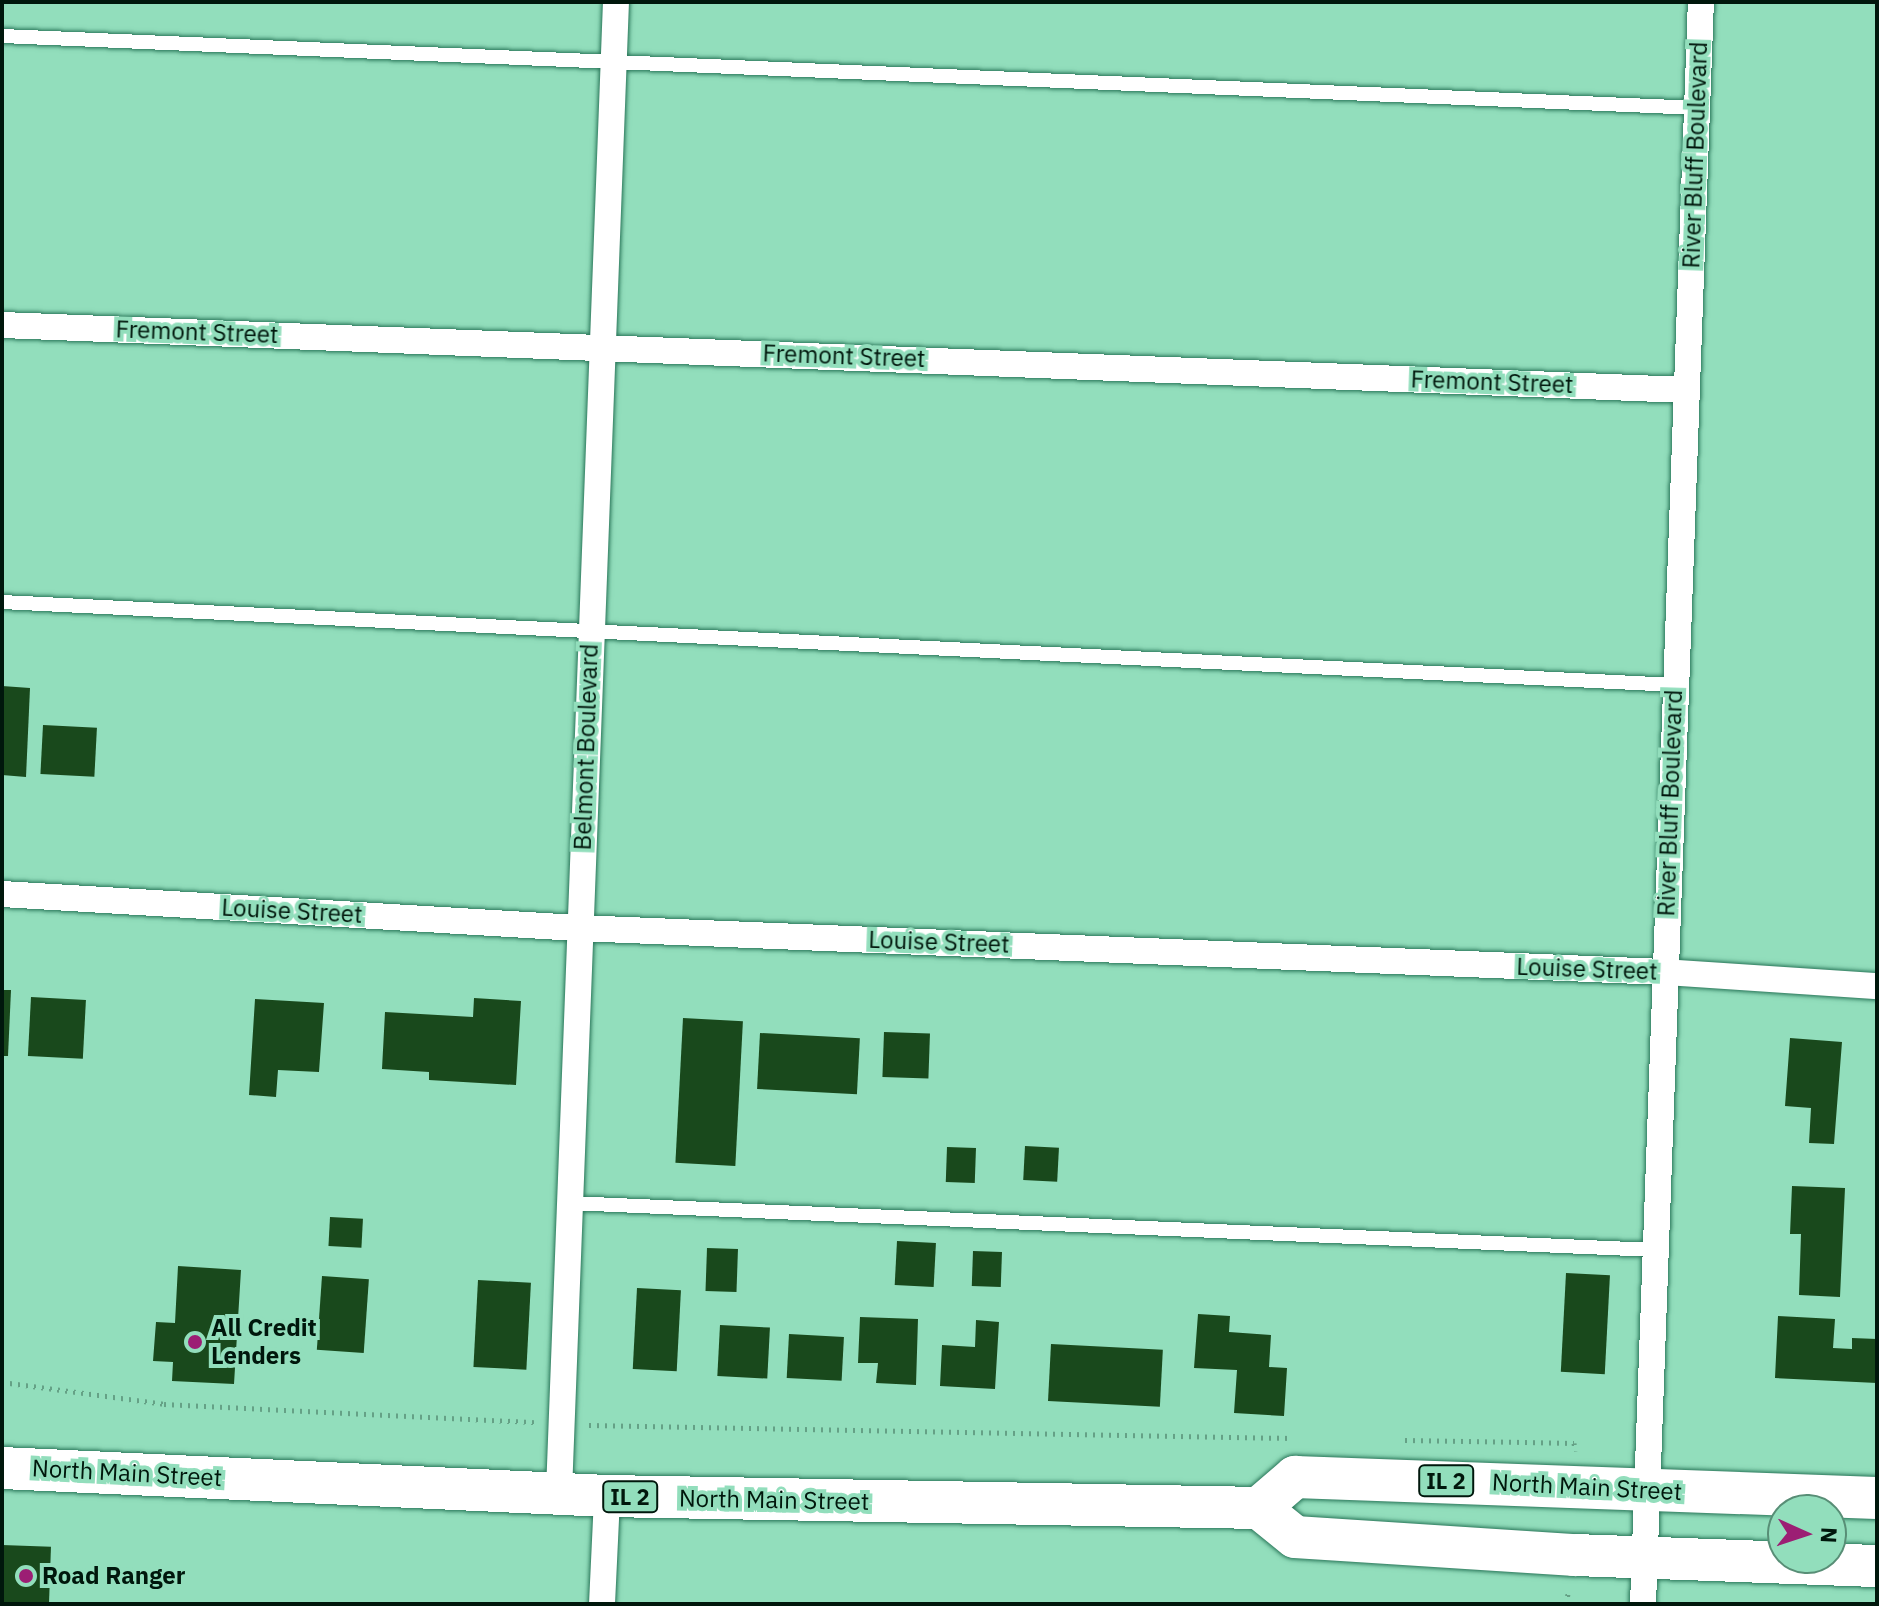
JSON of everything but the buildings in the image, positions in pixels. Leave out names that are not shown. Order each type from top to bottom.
[{"type":"main road","name":"North Main Street","points":[[2,1468],[607,1496],[1259,1508],[1295,1477],[1877,1498]]},
{"type":"main road","points":[[1259,1508],[1295,1537],[1642,1557],[1877,1566]]},
{"type":"street","name":"Belmont Boulevard","points":[[559,1492],[578,928],[616,2]]},
{"type":"street","name":"River Bluff Boulevard","points":[[1643,1604],[1653,1250],[1701,2]]},
{"type":"street","name":"Fremont Street","points":[[2,325],[1686,390]]},
{"type":"street","name":"Louise Street","points":[[2,894],[578,928],[1664,972],[1877,986]]},
{"type":"street","points":[[602,1604],[607,1496]]},
{"type":"lane","points":[[2,36],[1697,108]]},
{"type":"lane","points":[[2,602],[1675,685]]},
{"type":"lane","points":[[569,1203],[1653,1250]]},
{"type":"path","points":[[2,1382],[164,1404],[536,1422]]},
{"type":"path","points":[[627,1425],[1299,1438]]},
{"type":"path","points":[[1395,1440],[1574,1443],[1575,1459]]},
{"type":"place","name":"All Credit Lenders","points":[[195,1342]]},
{"type":"place","name":"Road Ranger","points":[[26,1576]]}]
